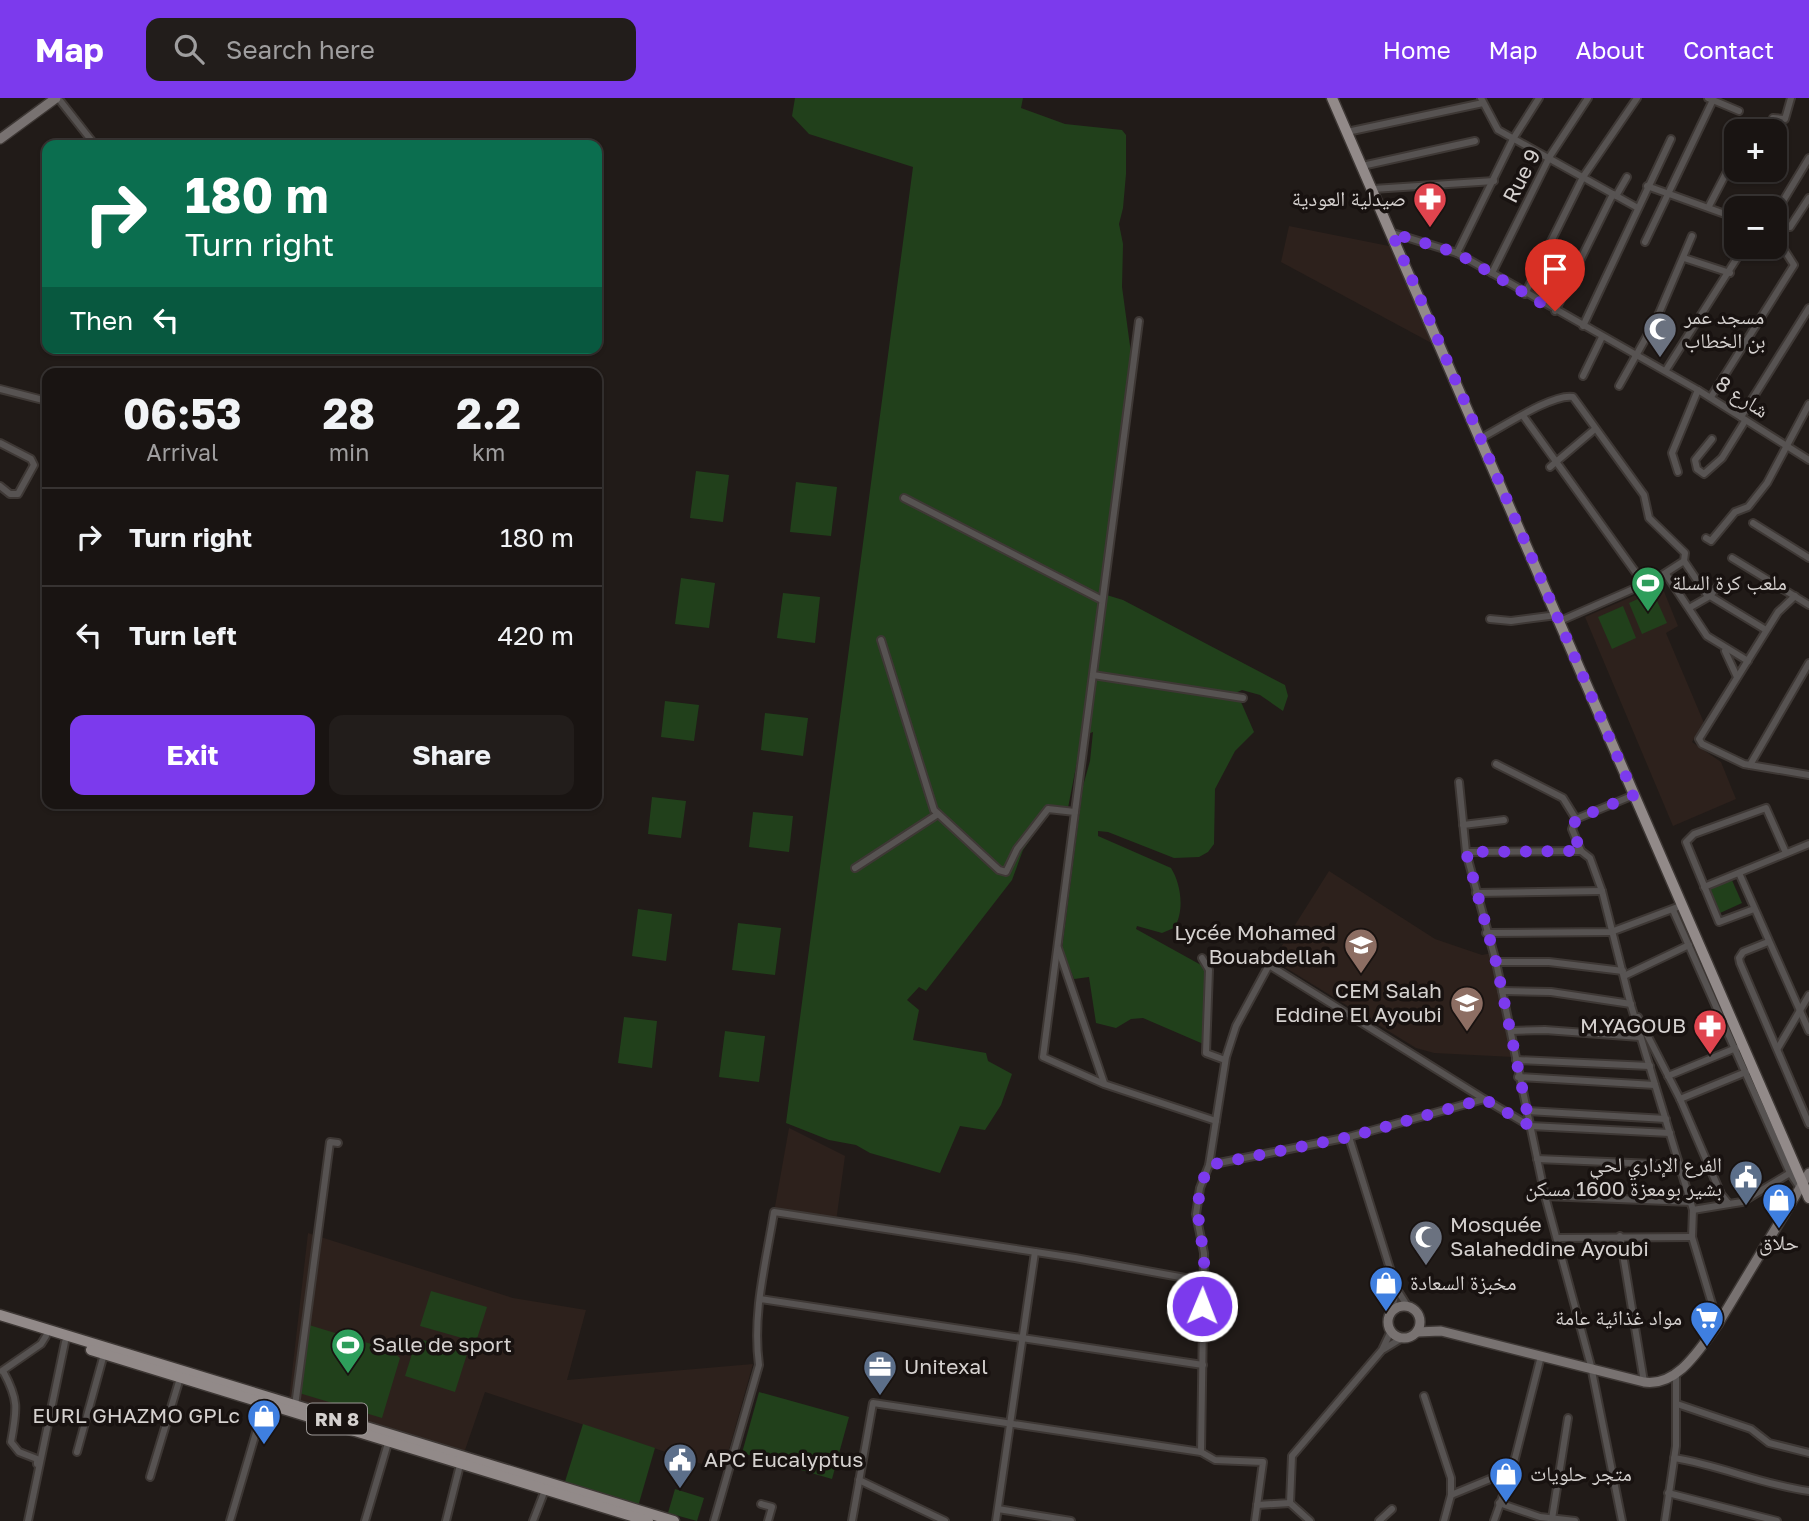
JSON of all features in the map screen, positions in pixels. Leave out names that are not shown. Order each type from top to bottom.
[{"type":"main road","points":[[1332,98],[1804,1181],[1809,1198]]},
{"type":"main road","name":"RN 8","points":[[0,1315],[388,1443],[648,1521]]},
{"type":"main road","name":"RN 8","points":[[0,1321],[180,1378],[265,1401],[295,1406],[674,1521]]},
{"type":"street","points":[[0,139],[57,98],[91,140]]},
{"type":"street","points":[[1457,253],[1513,139],[1539,98]]},
{"type":"street","name":"Rue 9","points":[[1492,273],[1550,156],[1588,98]]},
{"type":"street","points":[[1525,294],[1583,177],[1637,98]]},
{"type":"street","points":[[1773,118],[1785,119],[1791,98]]},
{"type":"street","points":[[1645,242],[1711,99],[1739,111]]},
{"type":"street","points":[[1347,132],[1482,100],[1493,125],[1513,139],[1550,156],[1638,208]]},
{"type":"street","points":[[1583,326],[1671,139]]},
{"type":"street","points":[[1362,166],[1475,141]]},
{"type":"street","points":[[1786,196],[1809,158]]},
{"type":"street","points":[[1555,311],[1627,177]]},
{"type":"street","points":[[1709,206],[1724,177]]},
{"type":"street","points":[[1373,190],[1494,181]]},
{"type":"street","points":[[1647,186],[1724,213]]},
{"type":"street","points":[[1787,227],[1790,227],[1809,198]]},
{"type":"street","name":"شارع 8","points":[[1392,233],[1457,253],[1555,311],[1666,370],[1809,460]]},
{"type":"street","points":[[1619,386],[1684,258],[1692,236]]},
{"type":"street","points":[[1711,397],[1794,265],[1787,254]]},
{"type":"street","points":[[1684,258],[1730,273]]},
{"type":"street","points":[[1666,370],[1689,330],[1738,259]]},
{"type":"street","points":[[1712,439],[1695,460],[1697,469],[1704,474],[1722,458],[1809,308]]},
{"type":"street","points":[[1139,321],[1043,1056],[1104,1084],[1216,1121]]},
{"type":"street","points":[[1583,376],[1602,337]]},
{"type":"street","points":[[0,389],[42,400]]},
{"type":"street","points":[[1678,471],[1672,453],[1698,390]]},
{"type":"street","points":[[1481,438],[1542,405],[1569,396],[1577,401],[1644,495],[1649,518],[1685,554],[1684,561],[1709,595],[1766,630]]},
{"type":"street","points":[[1706,538],[1711,541],[1735,512],[1748,507],[1768,483],[1809,404]]},
{"type":"street","points":[[1524,417],[1644,584]]},
{"type":"street","points":[[1550,467],[1595,429]]},
{"type":"street","points":[[0,443],[31,459],[34,465],[18,494],[10,494],[0,487]]},
{"type":"street","points":[[904,498],[1102,600]]},
{"type":"street","points":[[1753,523],[1809,558]]},
{"type":"street","points":[[1732,558],[1809,604]]},
{"type":"street","points":[[1490,619],[1511,621],[1559,618],[1666,574],[1684,561]]},
{"type":"street","points":[[1666,574],[1707,636],[1748,662]]},
{"type":"street","points":[[1689,608],[1718,586]]},
{"type":"street","points":[[1795,596],[1778,612],[1699,739],[1702,744],[1750,765],[1809,775]]},
{"type":"street","points":[[881,640],[934,810],[999,870],[1006,872],[1017,849],[1048,809],[1075,812]]},
{"type":"street","points":[[1724,649],[1738,677]]},
{"type":"street","points":[[1750,765],[1809,663]]},
{"type":"street","points":[[1093,675],[1243,698]]},
{"type":"street","points":[[1496,764],[1563,798],[1576,819]]},
{"type":"street","points":[[1459,782],[1466,852],[1496,962],[1545,1196],[1591,1366],[1622,1521]]},
{"type":"street","points":[[1634,795],[1576,819],[1572,830],[1581,851],[1590,858],[1602,891],[1640,1037],[1691,1202],[1692,1237],[1718,1324]]},
{"type":"street","points":[[1754,909],[1719,922],[1686,842],[1694,834],[1766,808],[1786,852]]},
{"type":"street","points":[[856,868],[938,814]]},
{"type":"street","points":[[1463,825],[1504,820]]},
{"type":"street","points":[[1704,887],[1809,844]]},
{"type":"street","points":[[1466,852],[1581,851]]},
{"type":"street","points":[[1739,873],[1809,1031]]},
{"type":"street","points":[[1476,893],[1602,891]]},
{"type":"street","points":[[1486,933],[1611,932],[1683,905]]},
{"type":"street","points":[[1382,1350],[1418,1332],[1441,1331],[1656,1384],[1676,1373],[1718,1324],[1804,1181],[1790,1173],[1673,910]]},
{"type":"street","points":[[1768,942],[1743,952],[1739,958],[1809,1124]]},
{"type":"street","points":[[1496,962],[1549,962],[1624,973],[1689,945]]},
{"type":"street","points":[[1057,946],[1104,1084]]},
{"type":"street","points":[[1202,958],[1209,970],[1206,1053],[1225,1060]]},
{"type":"street","points":[[1201,1452],[1204,1253],[1196,1214],[1200,1188],[1209,1165],[1225,1060],[1236,1026],[1269,965],[1530,1126],[1670,1133]]},
{"type":"street","points":[[1502,991],[1551,992],[1630,1002]]},
{"type":"street","points":[[1778,1048],[1809,995]]},
{"type":"street","points":[[1630,1002],[1680,1098],[1721,1194],[1729,1204]]},
{"type":"street","points":[[1511,1031],[1545,1030],[1640,1037]]},
{"type":"street","points":[[1668,1076],[1736,1048]]},
{"type":"street","points":[[1516,1060],[1650,1066]]},
{"type":"street","points":[[1680,1098],[1745,1072]]},
{"type":"street","points":[[1518,1077],[1655,1085]]},
{"type":"street","points":[[1209,1165],[1349,1137],[1484,1099]]},
{"type":"street","points":[[1527,1111],[1666,1119]]},
{"type":"street","points":[[1349,1137],[1396,1288],[1408,1307],[1441,1331]]},
{"type":"street","points":[[295,1406],[330,1142],[338,1143]]},
{"type":"street","points":[[1537,1159],[1678,1165]]},
{"type":"street","points":[[1693,1210],[1742,1202],[1790,1173]]},
{"type":"street","points":[[1545,1196],[1691,1202]]},
{"type":"street","points":[[714,1521],[759,1365],[756,1340],[760,1299],[774,1212],[1202,1281]]},
{"type":"street","points":[[1620,1236],[1644,1382]]},
{"type":"street","points":[[1558,1237],[1692,1237]]},
{"type":"street","points":[[996,1521],[1035,1252]]},
{"type":"street","points":[[1396,1288],[1388,1323],[1391,1331],[1402,1338]]},
{"type":"street","points":[[760,1299],[1203,1365]]},
{"type":"street","points":[[1392,1312],[1408,1307]]},
{"type":"street","points":[[1418,1332],[1420,1317]]},
{"type":"street","points":[[1290,1503],[1292,1456],[1382,1350],[1391,1331]]},
{"type":"street","points":[[27,1521],[37,1459],[19,1452],[11,1442],[18,1408],[15,1391],[1,1371],[41,1344],[46,1336]]},
{"type":"street","points":[[27,1521],[65,1342]]},
{"type":"street","points":[[77,1452],[104,1354]]},
{"type":"street","points":[[1494,1521],[1512,1470],[1541,1356]]},
{"type":"street","points":[[1665,1521],[1674,1458],[1676,1373]]},
{"type":"street","points":[[150,1477],[180,1378]]},
{"type":"street","points":[[1424,1396],[1451,1478],[1451,1495],[1444,1521]]},
{"type":"street","points":[[230,1521],[265,1401]]},
{"type":"street","points":[[852,1521],[873,1404],[1201,1452],[1215,1460],[1263,1462],[1255,1521]]},
{"type":"street","points":[[1677,1404],[1751,1429],[1769,1443],[1809,1453]]},
{"type":"street","points":[[1552,1519],[1568,1418]]},
{"type":"street","points":[[365,1521],[388,1443]]},
{"type":"street","points":[[1674,1458],[1710,1463],[1776,1487],[1809,1491]]},
{"type":"street","points":[[446,1521],[460,1465]]},
{"type":"street","points":[[1451,1495],[1512,1470]]},
{"type":"street","points":[[859,1480],[945,1521]]},
{"type":"street","points":[[533,1521],[545,1490]]},
{"type":"street","points":[[1668,1493],[1777,1521]]},
{"type":"street","points":[[1257,1505],[1290,1503],[1310,1521]]},
{"type":"street","points":[[1499,1503],[1542,1519],[1575,1521]]},
{"type":"street","points":[[761,1504],[772,1507],[768,1521]]},
{"type":"street","points":[[998,1509],[1069,1521]]},
{"type":"street","points":[[1379,1521],[1392,1510]]},
{"type":"shaded area","points":[[1289,226],[1389,246],[1437,346],[1281,262]]},
{"type":"shaded area","points":[[1661,584],[1678,626],[1666,633],[1704,723],[1692,742],[1721,762],[1736,799],[1673,826],[1585,617]]},
{"type":"shaded area","name":"Lycée Mohamed Bouabdellah","points":[[1329,871],[1435,939],[1482,955],[1492,953],[1513,1057],[1434,1053],[1416,1048],[1273,960]]},
{"type":"shaded area","points":[[789,1128],[845,1156],[836,1222],[774,1212]]},
{"type":"shaded area","points":[[308,1233],[513,1298],[586,1310],[567,1380],[753,1364],[723,1471],[485,1392],[464,1453],[289,1399]]},
{"type":"green space","points":[[795,98],[1023,98],[1021,108],[1065,124],[1122,130],[1126,135],[1126,174],[1119,224],[1123,244],[1122,287],[1131,353],[1100,593],[1123,600],[1285,685],[1288,696],[1283,711],[1260,695],[1242,690],[1233,694],[1230,699],[1241,702],[1254,732],[1235,751],[1215,789],[1214,844],[1208,852],[1199,857],[1174,858],[1108,832],[1098,831],[1098,836],[1171,868],[1179,890],[1181,906],[1174,928],[1162,933],[1137,926],[1136,929],[1201,965],[1211,974],[1208,1046],[1143,1018],[1131,1019],[1116,1028],[1096,1023],[1089,977],[1074,979],[1062,949],[1083,786],[1090,761],[1093,732],[1082,736],[1067,813],[1051,810],[1023,850],[1012,880],[926,991],[919,987],[907,1000],[919,1010],[913,1040],[986,1053],[988,1061],[1012,1074],[1001,1105],[985,1130],[960,1126],[940,1173],[870,1153],[856,1145],[829,1140],[786,1123],[913,167],[809,134],[792,116]]},
{"type":"green space","points":[[696,471],[729,475],[723,522],[690,518]]},
{"type":"green space","points":[[796,482],[837,487],[831,536],[790,532]]},
{"type":"green space","points":[[681,578],[715,583],[709,628],[675,624]]},
{"type":"green space","name":"ملعب كرة السلة","points":[[1653,592],[1667,623],[1642,634],[1629,603]]},
{"type":"green space","points":[[783,593],[820,597],[815,643],[777,638]]},
{"type":"green space","name":"ملعب كرة السلة","points":[[1623,606],[1636,638],[1612,649],[1598,617]]},
{"type":"green space","points":[[665,701],[699,705],[694,741],[661,737]]},
{"type":"green space","points":[[765,713],[808,718],[803,756],[761,750]]},
{"type":"green space","points":[[652,797],[686,801],[681,838],[648,834]]},
{"type":"green space","points":[[753,812],[793,816],[789,852],[749,847]]},
{"type":"green space","points":[[1731,878],[1742,903],[1720,913],[1709,887]]},
{"type":"green space","points":[[638,909],[672,914],[666,961],[632,956]]},
{"type":"green space","points":[[738,923],[781,928],[775,975],[732,970]]},
{"type":"green space","points":[[624,1017],[657,1021],[652,1068],[618,1063]]},
{"type":"green space","points":[[725,1031],[765,1036],[759,1082],[719,1077]]},
{"type":"green space","points":[[431,1291],[487,1307],[476,1342],[420,1326]]},
{"type":"green space","name":"Salle de sport","points":[[309,1325],[391,1350],[400,1358],[382,1418],[299,1393]]},
{"type":"green space","points":[[417,1338],[467,1354],[455,1392],[405,1376]]},
{"type":"green space","points":[[759,1392],[849,1417],[832,1479],[742,1453]]},
{"type":"green space","points":[[583,1424],[655,1448],[637,1510],[563,1488]]},
{"type":"green space","points":[[675,1489],[704,1498],[697,1521],[668,1513]]},
{"type":"place","name":"صيدلية العودية","points":[[1430,229]]},
{"type":"place","name":"مسجد عمر بن الخطاب","points":[[1660,359]]},
{"type":"place","name":"ملعب كرة السلة","points":[[1648,613]]},
{"type":"place","name":"Lycée Mohamed Bouabdellah","points":[[1361,975]]},
{"type":"place","name":"CEM Salah Eddine El Ayoubi","points":[[1467,1033]]},
{"type":"place","name":"M.YAGOUB","points":[[1710,1056]]},
{"type":"place","name":"الفرع الإداري لحي بشير بومعزة 1600 مسكن","points":[[1746,1207]]},
{"type":"place","name":"حلاق","points":[[1779,1230]]},
{"type":"place","name":"Mosquée Salaheddine Ayoubi","points":[[1426,1267]]},
{"type":"place","name":"مخبزة السعادة","points":[[1386,1313]]},
{"type":"place","name":"مواد غذائية عامة","points":[[1707,1348]]},
{"type":"place","name":"Salle de sport","points":[[348,1375]]},
{"type":"place","name":"Unitexal","points":[[880,1397]]},
{"type":"place","name":"EURL GHAZMO GPLc","points":[[264,1446]]},
{"type":"place","name":"APC Eucalyptus","points":[[680,1490]]},
{"type":"place","name":"متجر حلويات","points":[[1506,1504]]},
{"type":"route","points":[[1202,1306],[1204,1253],[1196,1214],[1200,1188],[1209,1165],[1349,1137],[1484,1099],[1530,1126],[1496,962],[1466,852],[1581,851],[1572,830],[1576,819],[1634,795],[1392,233],[1457,253],[1555,311]]}]
